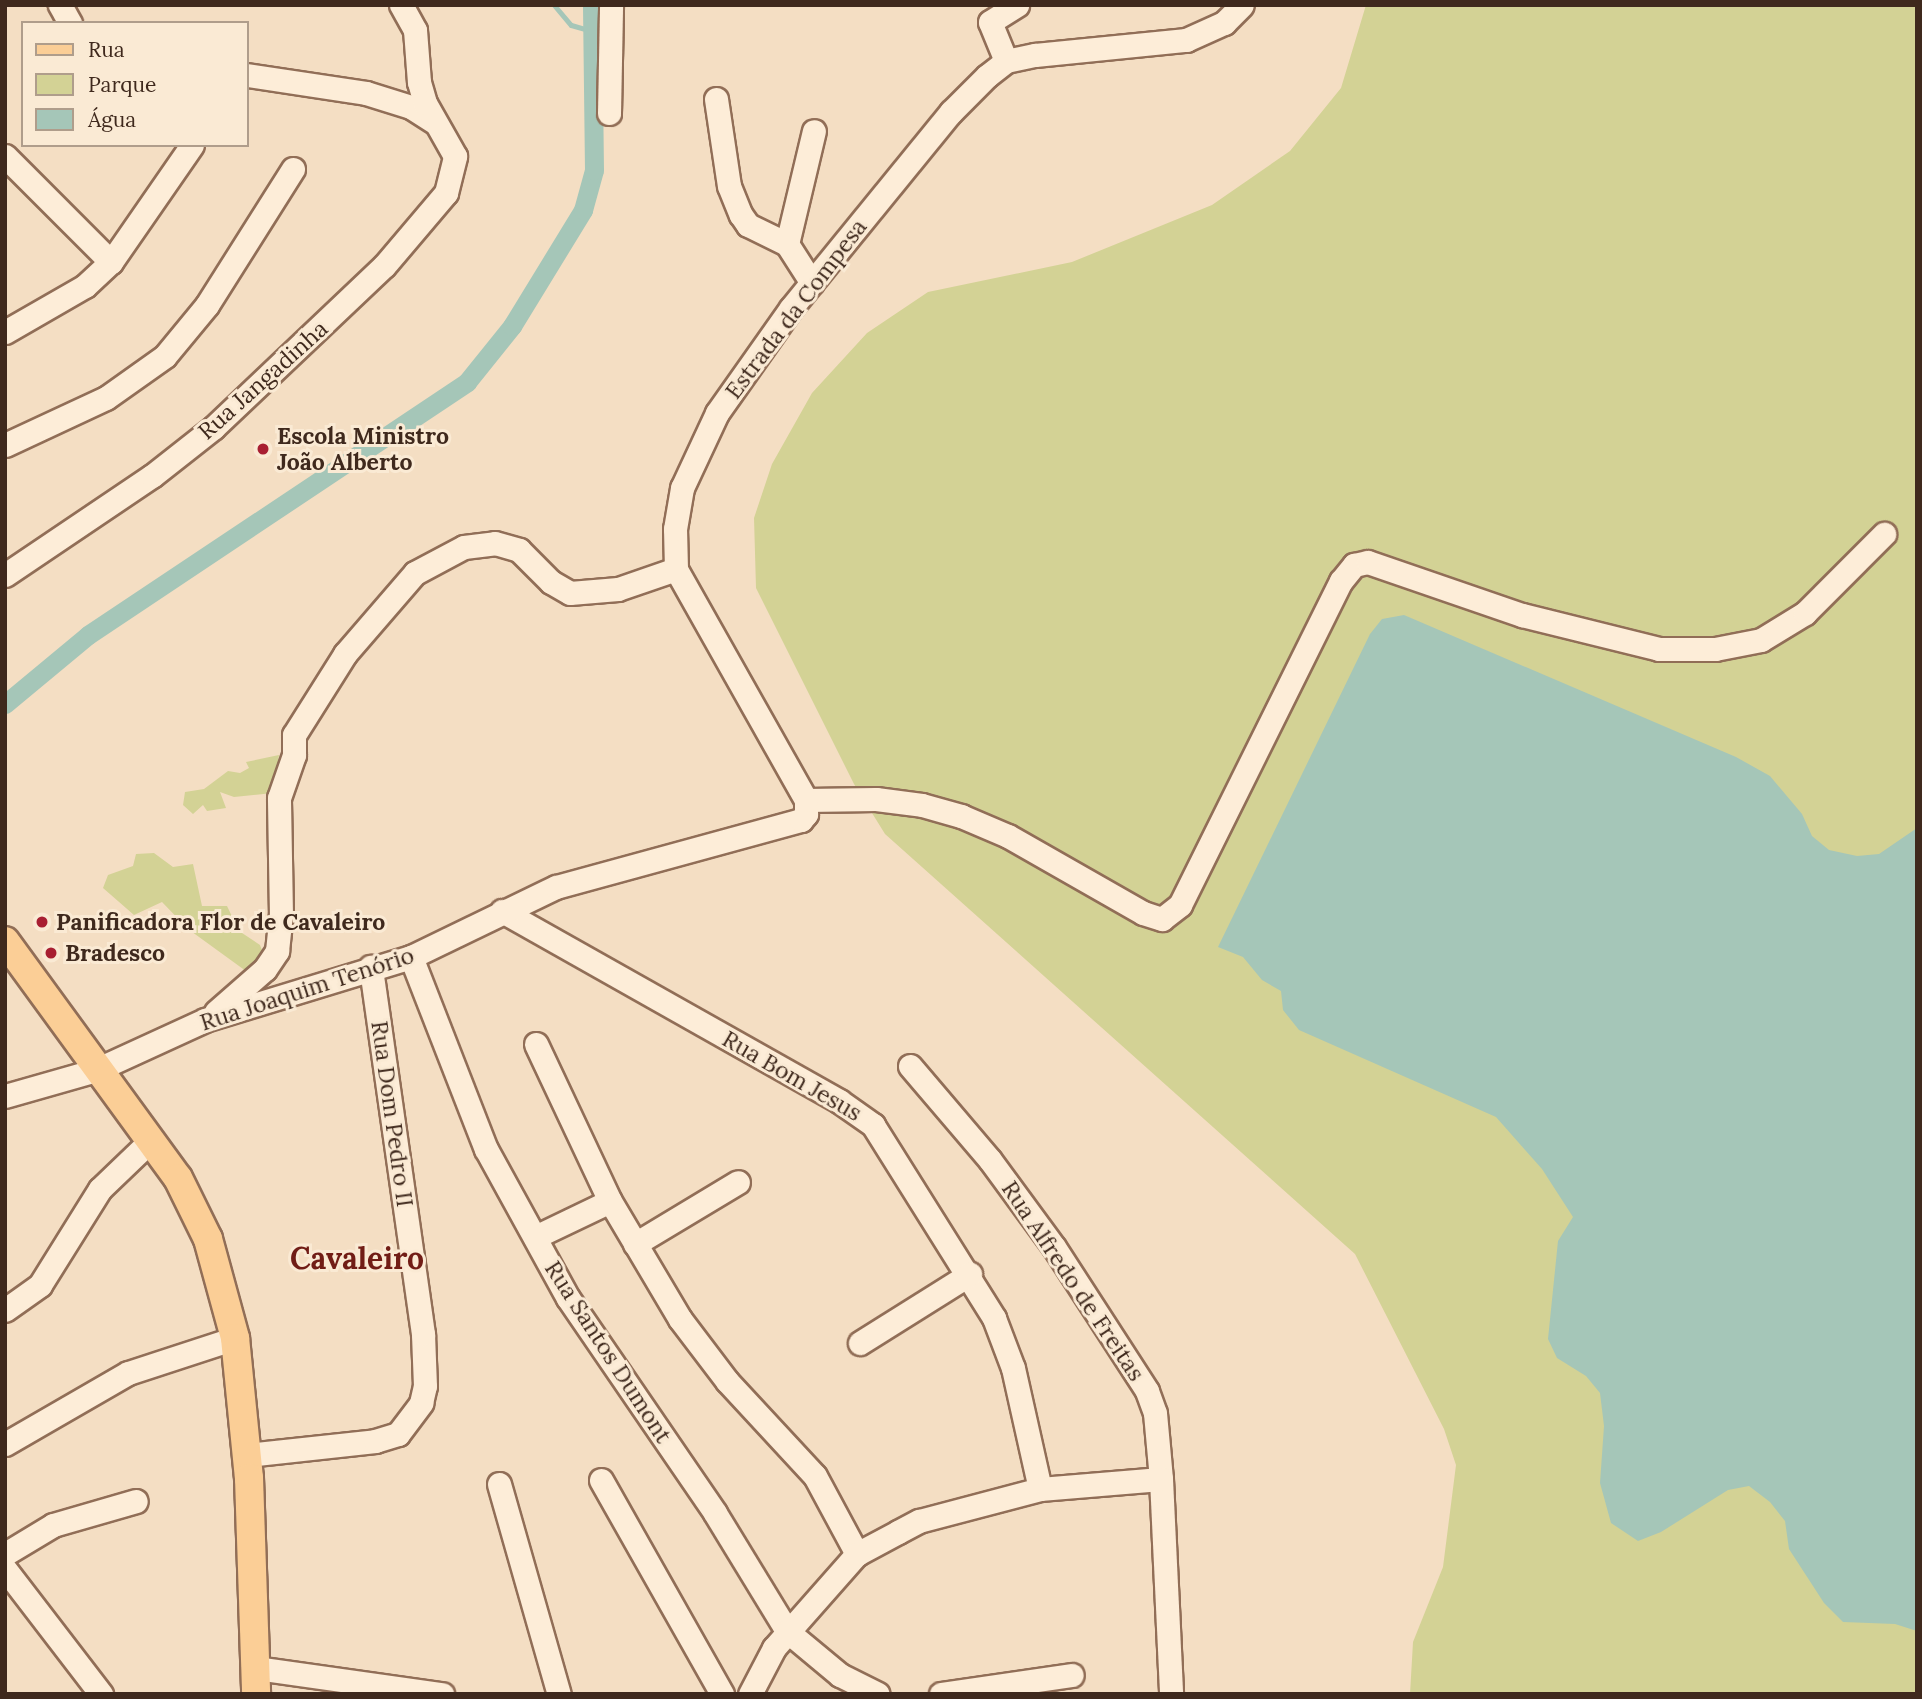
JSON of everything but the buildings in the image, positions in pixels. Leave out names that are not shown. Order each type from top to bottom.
[{"type":"main road","points":[[5,941],[150,1141],[197,1211],[220,1277],[235,1338],[247,1455],[256,1681]]},
{"type":"street","points":[[60,5],[69,21]]},
{"type":"street","points":[[608,113],[611,5]]},
{"type":"street","points":[[1017,5],[990,22],[1006,61],[1060,50],[1153,46],[1186,40],[1224,23],[1242,5]]},
{"type":"street","name":"Rua Jangadinha","points":[[5,575],[152,475],[213,428],[375,275],[419,229],[446,193],[455,156],[419,82],[406,12]]},
{"type":"street","name":"Estrada da Compesa","points":[[806,807],[676,569],[675,529],[682,488],[697,450],[743,370],[951,112],[1006,61]]},
{"type":"street","points":[[248,75],[366,93],[411,107],[442,129]]},
{"type":"street","points":[[716,99],[729,186],[741,215],[748,225],[787,244],[812,282]]},
{"type":"street","points":[[787,244],[814,131]]},
{"type":"street","points":[[5,332],[85,286],[111,262],[191,147]]},
{"type":"street","points":[[5,156],[111,262]]},
{"type":"street","points":[[5,445],[106,398],[165,356],[207,305],[293,169]]},
{"type":"street","points":[[806,807],[876,799],[961,816],[1008,836],[1143,914],[1162,919],[1180,905],[1354,565],[1368,562],[1522,615],[1659,649],[1715,649],[1761,640],[1805,613],[1884,534]]},
{"type":"street","points":[[205,1020],[265,969],[277,951],[281,934],[279,798],[294,755],[294,735],[345,654],[415,573],[464,547],[495,543],[519,550],[551,582],[570,593],[618,589],[676,569]]},
{"type":"street","name":"Rua Joaquim Tenório","points":[[5,1096],[96,1070],[205,1020],[371,967],[411,957],[502,911],[587,877],[785,827],[806,807]]},
{"type":"street","name":"Rua Bom Jesus","points":[[502,911],[859,1113],[886,1140],[970,1274],[1013,1368],[1041,1489]]},
{"type":"street","name":"Rua Santos Dumont","points":[[411,957],[486,1149],[568,1298],[715,1513],[787,1631],[840,1675],[878,1694]]},
{"type":"street","name":"Rua Dom Pedro II","points":[[247,1455],[375,1441],[398,1434],[421,1403],[425,1386],[423,1334],[371,967]]},
{"type":"street","points":[[536,1044],[610,1200],[635,1244],[702,1349],[815,1476],[857,1554]]},
{"type":"street","name":"Rua Alfredo de Freitas","points":[[910,1066],[990,1160],[1137,1371],[1154,1413],[1161,1479],[1171,1694]]},
{"type":"street","points":[[5,1310],[40,1285],[100,1189],[150,1141]]},
{"type":"street","points":[[635,1244],[738,1182]]},
{"type":"street","points":[[535,1237],[610,1200]]},
{"type":"street","points":[[860,1343],[970,1274]]},
{"type":"street","points":[[5,1444],[128,1373],[235,1338]]},
{"type":"street","points":[[750,1694],[761,1668],[787,1631],[857,1554],[919,1521],[1041,1489],[1161,1479]]},
{"type":"street","points":[[601,1480],[722,1694]]},
{"type":"street","points":[[499,1484],[559,1694]]},
{"type":"street","points":[[5,1555],[52,1525],[136,1500]]},
{"type":"street","points":[[5,1569],[101,1694]]},
{"type":"street","points":[[256,1681],[442,1694]]},
{"type":"street","points":[[941,1694],[1059,1682]]},
{"type":"green space","points":[[1366,5],[1917,5],[1917,1694],[1410,1694],[1413,1642],[1443,1567],[1456,1465],[1444,1429],[1355,1254],[885,834],[854,784],[756,588],[754,518],[772,464],[812,393],[867,333],[928,292],[1072,262],[1212,205],[1290,151],[1341,88]]},
{"type":"green space","points":[[279,755],[273,793],[234,797],[220,792],[226,808],[207,811],[203,805],[193,814],[183,805],[185,792],[204,789],[228,771],[240,773],[249,768],[246,762]]},
{"type":"green space","points":[[154,853],[173,867],[193,864],[202,906],[227,906],[239,931],[260,945],[263,953],[250,974],[188,929],[162,902],[134,915],[103,888],[108,875],[133,866],[136,854]]},
{"type":"water","points":[[1404,615],[1736,757],[1770,776],[1802,814],[1812,836],[1829,850],[1857,856],[1879,854],[1917,828],[1917,1631],[1895,1624],[1843,1622],[1824,1603],[1789,1549],[1785,1521],[1770,1502],[1749,1486],[1728,1490],[1661,1532],[1638,1541],[1611,1523],[1600,1483],[1604,1426],[1600,1393],[1586,1376],[1557,1358],[1548,1339],[1558,1241],[1573,1217],[1542,1169],[1496,1117],[1299,1030],[1283,1010],[1281,991],[1262,980],[1243,957],[1218,947],[1370,634],[1382,619]]},
{"type":"waterway","points":[[554,5],[571,25],[592,31]]},
{"type":"waterway","points":[[5,704],[88,635],[467,382],[512,326],[583,210],[594,170],[592,5]]},
{"type":"place","name":"Escola Ministro João Alberto","points":[[263,449]]},
{"type":"place","name":"Panificadora Flor de Cavaleiro","points":[[42,922]]},
{"type":"place","name":"Bradesco","points":[[51,953]]},
{"type":"district","name":"Cavaleiro","points":[[357,1258]]}]
